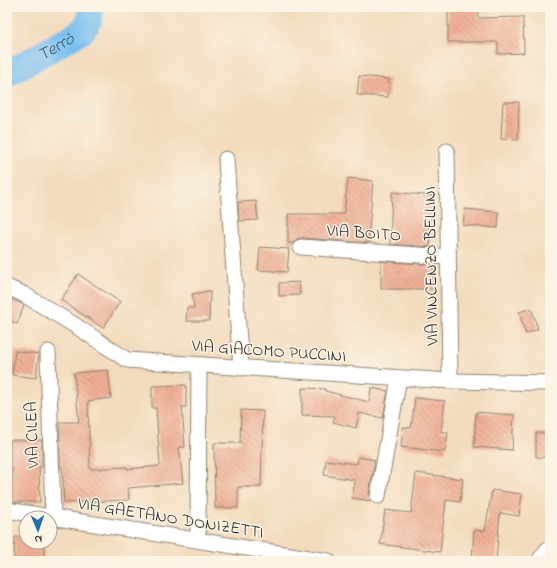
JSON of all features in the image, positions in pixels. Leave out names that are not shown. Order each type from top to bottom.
[{"type":"street","name":"VIA VINCENZO BELLINI","points":[[447,151],[450,381]]},
{"type":"street","points":[[226,159],[241,368]]},
{"type":"street","name":"VIA BOITO","points":[[301,247],[448,257]]},
{"type":"street","name":"VIA GIACOMO PUCCINI","points":[[7,287],[23,294],[76,326],[127,360],[450,381],[550,383]]},
{"type":"street","name":"VIA CILEA","points":[[48,352],[53,510]]},
{"type":"street","points":[[198,540],[199,365]]},
{"type":"street","points":[[378,496],[399,378]]},
{"type":"street","name":"VIA GAETANO DONIZETTI","points":[[7,510],[18,512]]},
{"type":"street","name":"VIA GAETANO DONIZETTI","points":[[58,518],[328,561]]},
{"type":"street","points":[[543,561],[550,552]]},
{"type":"building","points":[[448,8],[478,8],[478,18],[523,17],[524,53],[498,54],[498,42],[448,42]]},
{"type":"building","points":[[359,76],[389,79],[388,97],[357,95]]},
{"type":"building","points":[[503,102],[519,102],[518,140],[501,139]]},
{"type":"building","points":[[348,178],[373,181],[368,243],[302,238],[297,239],[293,243],[288,243],[288,214],[344,214]]},
{"type":"building","points":[[392,192],[434,196],[430,247],[390,244]]},
{"type":"building","points":[[256,201],[258,220],[239,221],[238,202]]},
{"type":"building","points":[[465,209],[499,212],[498,228],[463,225]]},
{"type":"building","points":[[260,247],[289,249],[287,272],[258,270]]},
{"type":"building","points":[[381,261],[433,265],[433,289],[381,289]]},
{"type":"building","points":[[78,274],[120,302],[103,328],[61,300]]},
{"type":"building","points":[[299,282],[300,295],[279,296],[279,283]]},
{"type":"building","points":[[210,291],[209,321],[186,321],[187,308],[194,308],[192,294]]},
{"type":"building","points":[[7,297],[24,305],[17,324],[7,319]]},
{"type":"building","points":[[531,308],[538,329],[526,334],[519,312]]},
{"type":"building","points":[[15,351],[39,354],[36,378],[12,375]]},
{"type":"building","points":[[108,370],[111,398],[88,401],[90,469],[127,467],[127,469],[160,466],[156,408],[152,408],[152,386],[186,385],[186,407],[182,407],[185,447],[179,447],[183,483],[128,488],[129,500],[64,503],[62,467],[60,467],[60,422],[79,422],[74,373]]},
{"type":"building","points":[[302,388],[325,389],[325,391],[369,402],[371,388],[388,391],[383,418],[359,413],[356,428],[333,422],[335,416],[302,415]]},
{"type":"building","points":[[415,398],[445,401],[441,432],[448,432],[445,452],[401,447],[403,427],[411,428]]},
{"type":"building","points":[[241,410],[263,411],[261,487],[238,487],[238,508],[215,508],[214,443],[240,443]]},
{"type":"building","points":[[476,412],[514,415],[512,450],[474,447]]},
{"type":"building","points":[[536,433],[550,433],[550,457],[536,457]]},
{"type":"building","points":[[10,440],[42,440],[42,467],[39,467],[40,502],[12,502]]},
{"type":"building","points":[[358,457],[375,460],[369,494],[371,501],[352,498],[355,480],[324,475],[326,460],[357,464]]},
{"type":"building","points":[[416,473],[463,479],[460,502],[446,500],[440,552],[380,544],[385,510],[411,513]]},
{"type":"building","points":[[492,490],[522,494],[519,516],[500,513],[496,561],[472,561],[474,530],[485,531]]},
{"type":"building","points":[[15,537],[18,537],[18,550],[44,550],[44,561],[14,561]]},
{"type":"waterway","name":"Terrò","points":[[7,74],[82,31],[89,21],[91,7]]}]
